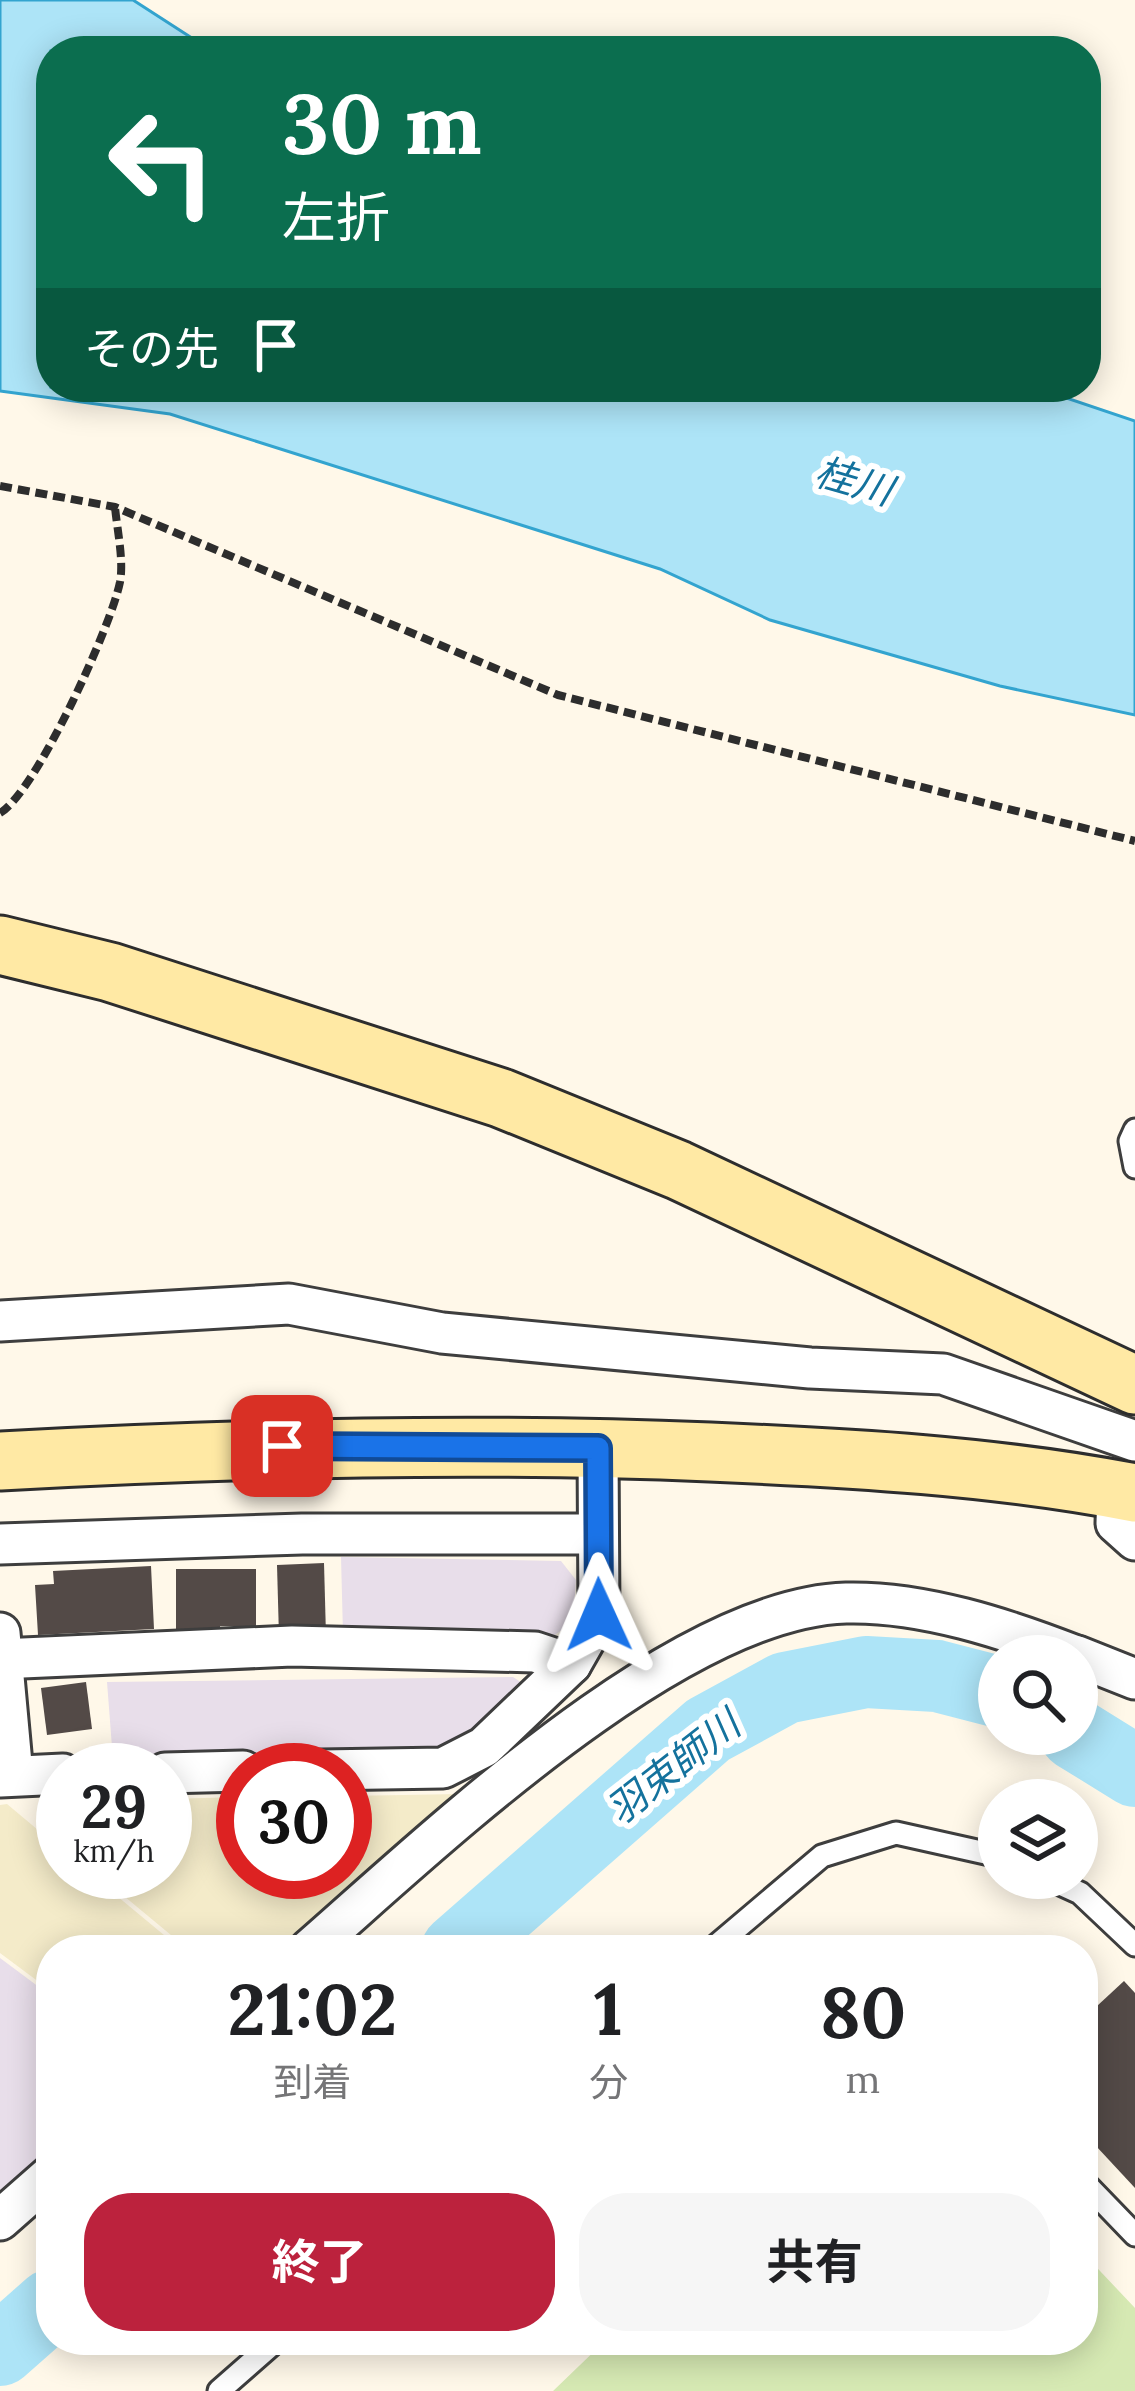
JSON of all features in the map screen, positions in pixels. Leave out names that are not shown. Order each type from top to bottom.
[{"type":"street","points":[[0,945],[110,972],[501,1097],[678,1170],[1135,1385]]},
{"type":"street","points":[[0,1321],[289,1304],[442,1333],[810,1368],[943,1374],[1130,1491]]},
{"type":"street","points":[[0,1461],[282,1446],[598,1448],[878,1459],[1130,1491]]},
{"type":"street","points":[[372,1769],[443,1768],[484,1747],[571,1664],[599,1615],[598,1448]]},
{"type":"street","points":[[0,1544],[302,1534],[598,1534]]},
{"type":"street","points":[[326,1935],[488,1794],[652,1675],[742,1626],[845,1603],[951,1616],[1011,1635]]},
{"type":"street","points":[[7,1776],[1,1650],[292,1646],[535,1652],[571,1664]]},
{"type":"street","points":[[1098,1664],[1135,1679]]},
{"type":"street","points":[[0,2220],[36,2188]]},
{"type":"lane","points":[[1135,1130],[1130,1141],[1135,1167]]},
{"type":"lane","points":[[729,1935],[822,1856],[896,1833],[978,1851]]},
{"type":"lane","points":[[1086,1899],[1135,1945]]},
{"type":"lane","points":[[1098,2197],[1135,2235]]},
{"type":"lane","points":[[219,2391],[260,2355]]},
{"type":"path","points":[[0,486],[115,507],[558,695],[1135,841]]},
{"type":"path","points":[[0,813],[17,803],[69,708],[121,580],[115,507]]},
{"type":"shaded area","points":[[341,1557],[561,1561],[576,1580],[573,1622],[549,1639],[343,1634]]},
{"type":"shaded area","points":[[513,1677],[530,1688],[470,1739],[422,1757],[372,1757],[372,1743],[216,1743],[216,1759],[192,1759],[192,1743],[112,1743],[107,1682]]},
{"type":"shaded area","points":[[460,1794],[372,1870],[372,1796]]},
{"type":"shaded area","points":[[192,1798],[216,1798],[216,1899],[339,1899],[297,1935],[171,1935],[128,1899],[192,1899]]},
{"type":"shaded area","points":[[7,1804],[36,1828],[36,1899],[121,1899],[164,1935],[36,1935],[36,1980],[0,1953],[0,1805]]},
{"type":"shaded area","points":[[0,1958],[36,1985],[36,2168],[0,2198]]},
{"type":"green space","points":[[1098,2269],[1135,2308],[1135,2391],[553,2391],[590,2355],[1098,2355]]},
{"type":"water","points":[[0,0],[133,0],[189,36],[36,36],[36,396],[0,391]]},
{"type":"water","name":"桂川","points":[[81,402],[1079,402],[1135,421],[1135,715],[1000,686],[770,620],[660,569],[170,414]]},
{"type":"building","points":[[324,1563],[326,1636],[279,1637],[277,1565]]},
{"type":"building","points":[[151,1566],[154,1629],[38,1635],[35,1585],[54,1584],[53,1571]]},
{"type":"building","points":[[176,1569],[256,1569],[256,1626],[220,1626],[220,1635],[176,1635]]},
{"type":"building","points":[[86,1682],[92,1729],[47,1735],[41,1688]]},
{"type":"building","points":[[1124,1981],[1135,1993],[1135,2188],[1098,2148],[1098,2005]]},
{"type":"waterway","name":"羽束師川","points":[[474,1935],[708,1730],[785,1688],[866,1672],[937,1676],[978,1687]]},
{"type":"waterway","name":"羽束師川","points":[[1098,1748],[1135,1771]]},
{"type":"waterway","name":"羽束師川","points":[[0,2350],[36,2318]]},
{"type":"route","points":[[282,1446],[598,1448],[599,1615]]}]
